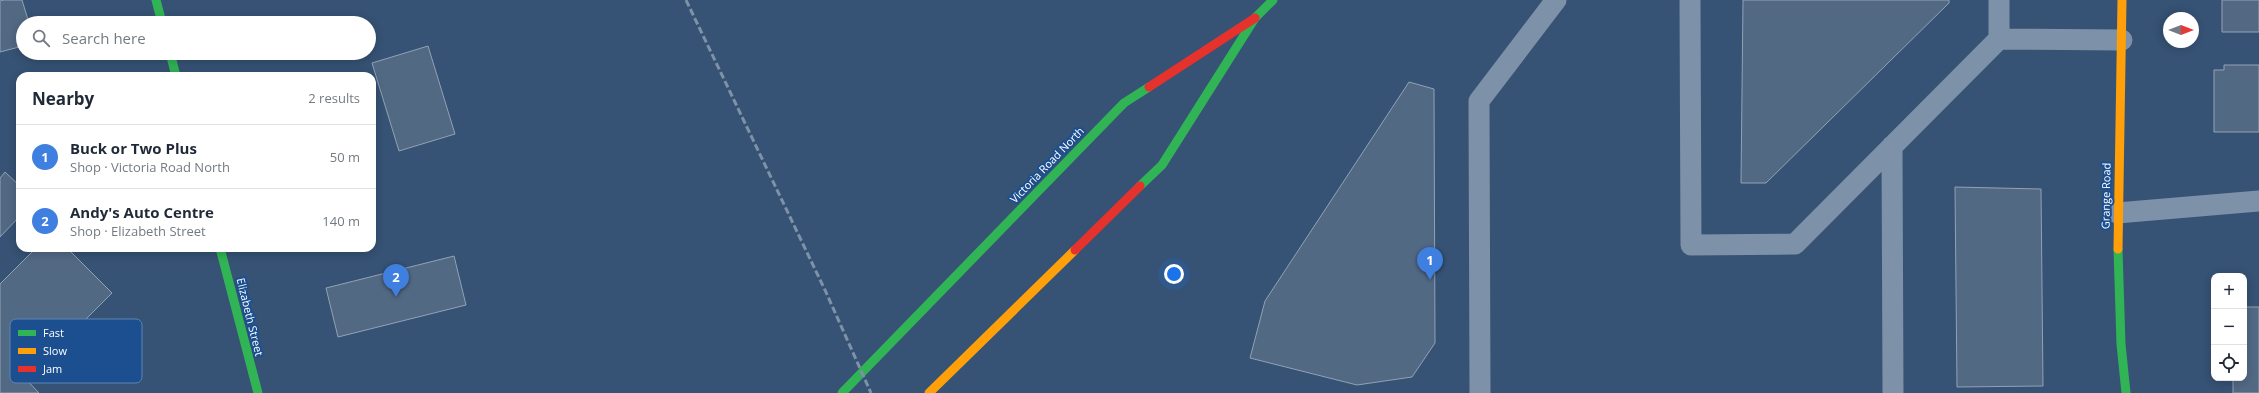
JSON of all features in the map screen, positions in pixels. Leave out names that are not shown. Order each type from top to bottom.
[{"type":"main road","points":[[156,0],[160,16]]},
{"type":"main road","name":"Victoria Road North","points":[[842,393],[1124,103],[1255,18],[1273,0]]},
{"type":"main road","name":"Grange Road","points":[[2122,0],[2117,214],[2121,355],[2126,393]]},
{"type":"main road","name":"Victoria Road North","points":[[929,393],[1162,165],[1255,18]]},
{"type":"main road","points":[[172,60],[175,72]]},
{"type":"main road","name":"Elizabeth Street","points":[[221,252],[258,393]]},
{"type":"lane","points":[[1480,393],[1479,101],[1556,0]]},
{"type":"lane","points":[[1690,0],[1691,245],[1795,244],[1999,39],[1999,0]]},
{"type":"lane","points":[[1999,39],[2122,40]]},
{"type":"lane","points":[[1892,146],[1893,393]]},
{"type":"lane","points":[[2117,214],[2259,201]]},
{"type":"building","points":[[22,0],[27,16],[16,16],[16,48],[0,52],[0,1]]},
{"type":"building","points":[[1743,0],[1949,0],[1949,3],[1766,183],[1741,183]]},
{"type":"building","points":[[2222,0],[2259,0],[2259,32],[2222,32]]},
{"type":"building","points":[[428,46],[455,134],[399,151],[372,63]]},
{"type":"building","points":[[2224,65],[2259,65],[2259,132],[2214,132],[2214,70],[2224,70]]},
{"type":"building","points":[[1409,82],[1434,89],[1435,343],[1412,377],[1357,385],[1250,358],[1265,301]]},
{"type":"building","points":[[5,172],[16,182],[16,220],[0,237],[0,178]]},
{"type":"building","points":[[1955,187],[2041,189],[2043,386],[1957,387]]},
{"type":"building","points":[[32,252],[71,252],[112,293],[86,319],[10,319],[10,383],[30,383],[39,393],[0,393],[0,284]]},
{"type":"building","points":[[454,256],[466,305],[338,337],[326,288]]},
{"type":"building","points":[[2247,307],[2259,307],[2259,393],[2233,393],[2233,381],[2247,381]]},
{"type":"railway","points":[[686,0],[825,290],[871,393]]},
{"type":"traffic: fast","points":[[156,0],[160,16]]},
{"type":"traffic: fast","points":[[1140,186],[1162,165],[1255,18],[1273,0]]},
{"type":"traffic: fast","points":[[172,60],[175,72]]},
{"type":"traffic: fast","points":[[842,393],[1124,103],[1149,87]]},
{"type":"traffic: fast","points":[[2118,249],[2121,344],[2126,393]]},
{"type":"traffic: fast","points":[[221,252],[258,393]]},
{"type":"traffic: slow","points":[[2118,249],[2122,0]]},
{"type":"traffic: slow","points":[[929,393],[1075,250]]},
{"type":"traffic: jam","points":[[1149,87],[1255,18]]},
{"type":"traffic: jam","points":[[1075,250],[1140,186]]},
{"type":"place","name":"Buck or Two Plus","points":[[1430,280]]},
{"type":"place","name":"Andy's Auto Centre","points":[[396,297]]}]
